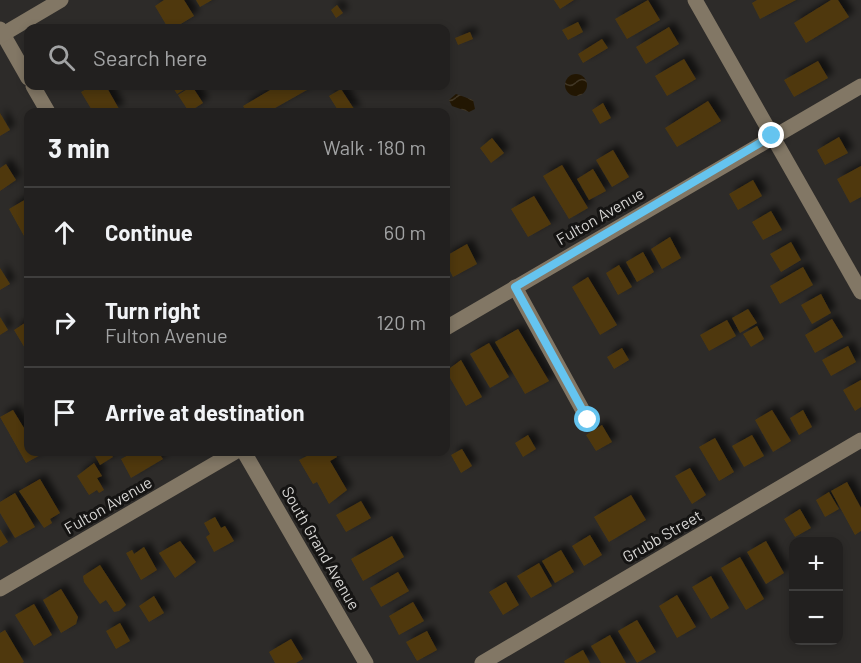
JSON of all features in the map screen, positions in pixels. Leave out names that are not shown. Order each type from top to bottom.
[{"type":"street","points":[[24,71],[1,33],[61,0]]},
{"type":"street","points":[[695,0],[861,292]]},
{"type":"street","name":"Fulton Avenue","points":[[450,326],[861,86]]},
{"type":"street","points":[[35,90],[46,108]]},
{"type":"street","points":[[515,287],[588,420]]},
{"type":"street","name":"Grubb Street","points":[[482,663],[861,440]]},
{"type":"street","name":"Fulton Avenue","points":[[0,589],[228,456]]},
{"type":"street","name":"South Grand Avenue","points":[[246,456],[366,663]]},
{"type":"water","points":[[572,74],[580,74],[587,81],[587,89],[580,96],[572,96],[565,89],[565,81]]},
{"type":"water","points":[[456,94],[473,100],[475,109],[469,112],[452,106],[449,100]]},
{"type":"building","points":[[164,0],[184,0],[194,16],[181,24],[166,24],[155,6]]},
{"type":"building","points":[[196,0],[212,0],[200,7]]},
{"type":"building","points":[[554,0],[574,0],[560,9]]},
{"type":"building","points":[[648,0],[660,20],[627,39],[615,19]]},
{"type":"building","points":[[757,0],[796,0],[760,19],[752,3]]},
{"type":"building","points":[[831,0],[838,0],[849,17],[806,43],[794,23]]},
{"type":"building","points":[[337,5],[343,13],[336,18],[331,10]]},
{"type":"building","points":[[578,22],[583,32],[568,40],[562,30]]},
{"type":"building","points":[[669,27],[679,44],[646,64],[636,47]]},
{"type":"building","points":[[470,32],[473,39],[458,45],[455,38]]},
{"type":"building","points":[[602,39],[608,48],[583,63],[578,54]]},
{"type":"building","points":[[684,59],[696,79],[667,96],[655,76]]},
{"type":"building","points":[[818,61],[828,78],[794,97],[784,80]]},
{"type":"building","points":[[108,90],[118,108],[91,108],[81,92]]},
{"type":"building","points":[[186,90],[195,90],[203,103],[195,108],[186,108],[178,95]]},
{"type":"building","points":[[270,90],[307,90],[275,108],[244,108],[243,106]]},
{"type":"building","points":[[342,90],[353,108],[336,108],[329,96]]},
{"type":"building","points":[[708,101],[721,121],[677,147],[665,128]]},
{"type":"building","points":[[603,103],[611,118],[600,124],[592,110]]},
{"type":"building","points":[[0,113],[10,130],[0,136]]},
{"type":"building","points":[[839,137],[848,153],[825,165],[817,150]]},
{"type":"building","points":[[492,138],[504,153],[491,163],[480,148]]},
{"type":"building","points":[[613,150],[629,177],[612,187],[596,160]]},
{"type":"building","points":[[6,164],[16,180],[0,191],[0,168]]},
{"type":"building","points":[[562,165],[588,208],[569,219],[543,176]]},
{"type":"building","points":[[861,166],[861,197],[850,203],[837,179]]},
{"type":"building","points":[[593,169],[606,191],[589,200],[577,179]]},
{"type":"building","points":[[753,180],[762,196],[738,210],[729,194]]},
{"type":"building","points":[[534,196],[551,224],[528,237],[511,209]]},
{"type":"building","points":[[24,200],[24,236],[9,209]]},
{"type":"building","points":[[771,211],[782,230],[763,240],[752,222]]},
{"type":"building","points":[[670,237],[681,258],[662,269],[651,249]]},
{"type":"building","points":[[791,242],[801,260],[781,272],[770,254]]},
{"type":"building","points":[[467,244],[477,264],[453,277],[450,271],[450,254]]},
{"type":"building","points":[[643,252],[654,272],[637,282],[626,262]]},
{"type":"building","points":[[619,265],[632,287],[618,295],[606,273]]},
{"type":"building","points":[[803,267],[813,285],[780,304],[770,286]]},
{"type":"building","points":[[0,268],[10,284],[0,290]]},
{"type":"building","points":[[588,277],[617,325],[600,335],[572,287]]},
{"type":"building","points":[[821,294],[831,313],[812,324],[801,305]]},
{"type":"building","points":[[748,309],[757,323],[740,333],[732,318]]},
{"type":"building","points":[[0,317],[8,330],[0,335]]},
{"type":"building","points":[[832,319],[843,337],[815,353],[805,335]]},
{"type":"building","points":[[727,320],[736,336],[709,351],[700,335]]},
{"type":"building","points":[[24,324],[24,347],[14,330]]},
{"type":"building","points":[[757,326],[764,339],[751,347],[743,334]]},
{"type":"building","points":[[518,329],[549,381],[525,394],[495,342]]},
{"type":"building","points":[[489,343],[509,377],[490,388],[470,354]]},
{"type":"building","points":[[848,346],[856,362],[831,376],[822,360]]},
{"type":"building","points":[[622,348],[629,360],[614,369],[607,357]]},
{"type":"building","points":[[461,360],[482,397],[466,406],[450,378],[450,368]]},
{"type":"building","points":[[861,380],[861,407],[855,411],[843,390]]},
{"type":"building","points":[[13,410],[24,428],[24,456],[38,456],[26,463],[0,417]]},
{"type":"building","points":[[772,410],[791,441],[773,452],[755,420]]},
{"type":"building","points":[[803,410],[812,427],[799,435],[790,418]]},
{"type":"building","points":[[602,425],[612,442],[596,451],[586,435]]},
{"type":"building","points":[[528,435],[536,449],[523,457],[515,443]]},
{"type":"building","points":[[752,435],[764,456],[744,467],[732,446]]},
{"type":"building","points":[[715,438],[734,472],[719,481],[699,447]]},
{"type":"building","points":[[462,449],[472,466],[461,473],[451,455]]},
{"type":"building","points":[[95,456],[113,457],[100,465]]},
{"type":"building","points":[[127,456],[161,456],[163,459],[131,478],[121,459]]},
{"type":"building","points":[[307,456],[336,456],[330,461],[347,490],[329,504],[317,482],[313,484],[299,460]]},
{"type":"building","points":[[94,463],[102,476],[97,478],[104,490],[99,493],[97,490],[89,495],[77,476]]},
{"type":"building","points":[[690,468],[706,495],[692,504],[675,476]]},
{"type":"building","points":[[40,479],[60,513],[50,519],[52,523],[44,528],[19,491]]},
{"type":"building","points":[[847,482],[861,508],[861,531],[855,535],[831,491]]},
{"type":"building","points":[[829,492],[839,509],[825,517],[816,500]]},
{"type":"building","points":[[15,493],[35,527],[15,538],[0,513],[0,502]]},
{"type":"building","points":[[631,495],[646,520],[609,542],[594,517]]},
{"type":"building","points":[[361,501],[371,518],[346,532],[336,515]]},
{"type":"building","points":[[800,509],[811,528],[795,537],[784,519]]},
{"type":"building","points":[[215,517],[221,528],[225,526],[234,541],[214,552],[206,537],[210,534],[204,523]]},
{"type":"building","points":[[0,529],[8,542],[0,547]]},
{"type":"building","points":[[590,535],[602,555],[584,566],[572,546]]},
{"type":"building","points":[[392,536],[404,557],[363,581],[351,559]]},
{"type":"building","points":[[180,541],[196,562],[175,578],[159,553]]},
{"type":"building","points":[[766,541],[784,573],[766,584],[747,552]]},
{"type":"building","points":[[144,547],[157,570],[141,580],[126,553],[132,550],[134,554]]},
{"type":"building","points":[[561,550],[574,572],[555,583],[542,561]]},
{"type":"building","points":[[740,557],[764,599],[746,610],[721,568]]},
{"type":"building","points":[[539,563],[552,586],[531,598],[517,576]]},
{"type":"building","points":[[100,565],[126,605],[119,611],[114,612],[106,600],[100,604],[84,582],[83,576]]},
{"type":"building","points":[[398,572],[409,591],[381,607],[370,588]]},
{"type":"building","points":[[711,576],[729,608],[711,619],[692,587]]},
{"type":"building","points":[[506,582],[519,605],[503,615],[489,592]]},
{"type":"building","points":[[61,589],[78,617],[76,624],[61,633],[43,600]]},
{"type":"building","points":[[677,595],[696,627],[677,638],[659,606]]},
{"type":"building","points":[[154,596],[164,613],[149,622],[139,606]]},
{"type":"building","points":[[413,602],[424,621],[399,635],[389,616]]},
{"type":"building","points":[[34,604],[52,635],[34,646],[15,615]]},
{"type":"building","points":[[637,620],[656,652],[637,663],[618,631]]},
{"type":"building","points":[[120,623],[130,641],[116,649],[106,631]]},
{"type":"building","points":[[5,630],[24,662],[0,663],[0,633]]},
{"type":"building","points":[[427,631],[437,650],[417,661],[406,642]]},
{"type":"building","points":[[610,635],[626,663],[601,663],[591,646]]},
{"type":"building","points":[[291,639],[303,659],[296,663],[275,663],[269,652]]},
{"type":"building","points":[[583,650],[590,663],[565,663],[564,661]]},
{"type":"route","points":[[588,420],[515,287],[772,136]]}]
